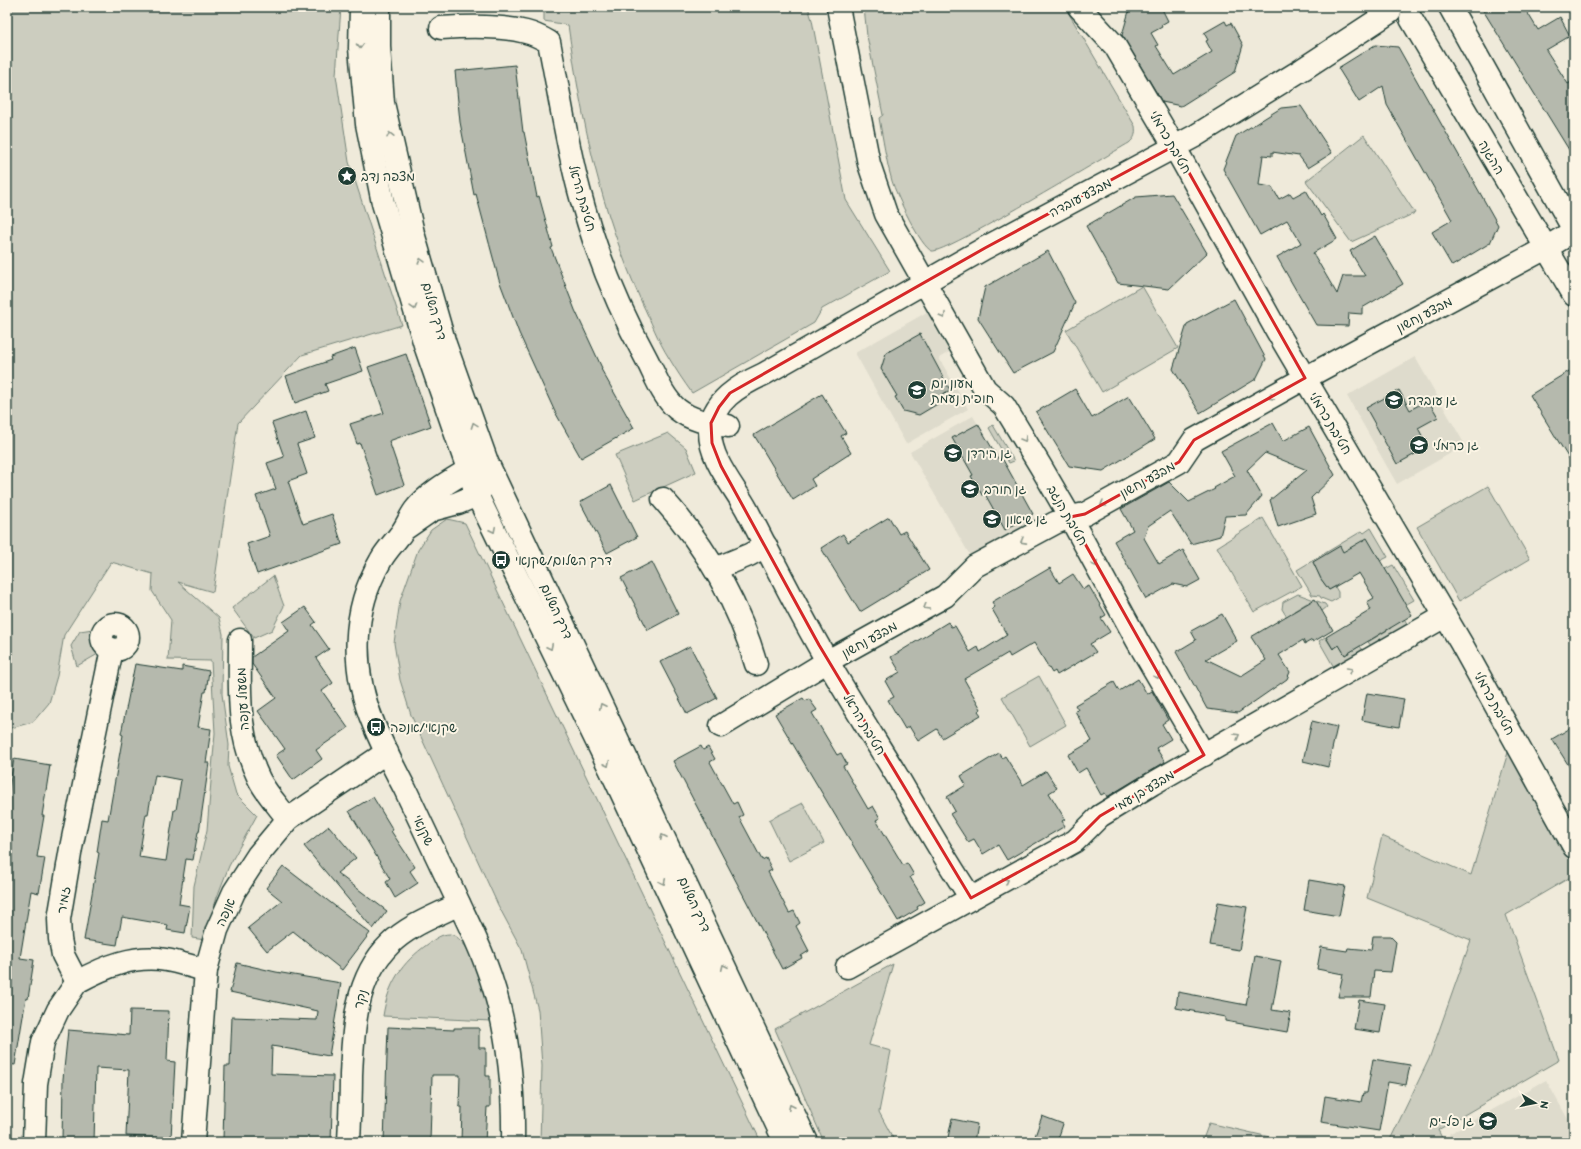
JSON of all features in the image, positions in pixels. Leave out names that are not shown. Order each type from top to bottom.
[{"type":"street","name":"דרך השלום","points":[[361,7],[360,48],[367,124],[383,203],[426,348],[468,470],[467,499],[616,781],[785,1142]]},
{"type":"street","name":"דרך השלום","points":[[379,7],[378,47],[383,103],[413,233],[445,344],[493,475],[807,1142]]},
{"type":"street","name":"חטיבת הנגב","points":[[838,7],[871,171],[886,214],[923,282],[985,389],[1004,406],[1070,517],[1138,642],[1204,755]]},
{"type":"street","name":"חטיבת כרמלי","points":[[1078,7],[1115,46],[1174,146],[1242,269],[1305,378],[1472,662],[1574,847]]},
{"type":"street","points":[[1450,7],[1572,227]]},
{"type":"street","points":[[1389,10],[1398,20],[1403,21],[1415,13]]},
{"type":"street","name":"מבצע עובדה","points":[[720,425],[719,406],[730,393],[744,382],[764,374],[984,248],[1194,136],[1297,73],[1389,10]]},
{"type":"street","name":"ההגנה","points":[[1415,13],[1546,248],[1574,295]]},
{"type":"street","name":"חטיבת הראל","points":[[441,28],[474,27],[511,29],[527,32],[549,42],[562,114],[579,190],[600,256],[616,298],[665,396],[676,408],[689,417],[703,422],[720,425]]},
{"type":"street","name":"מבצע נחשון","points":[[721,726],[828,661],[945,596],[975,566],[1054,523],[1070,517],[1085,514],[1179,462],[1194,440],[1305,378],[1546,248],[1572,227]]},
{"type":"street","name":"חטיבת הראל","points":[[720,425],[710,433],[715,454],[720,466],[740,497],[828,661],[971,898]]},
{"type":"street","points":[[468,470],[493,475]]},
{"type":"street","name":"שקנאי","points":[[468,470],[429,496],[415,510],[406,528],[382,558],[368,586],[359,617],[357,650],[361,686],[374,724],[477,942],[486,965],[500,1010],[506,1040],[511,1082],[513,1142]]},
{"type":"street","points":[[467,499],[493,475]]},
{"type":"street","name":"שקנאי","points":[[406,528],[432,510],[467,499]]},
{"type":"street","points":[[662,499],[692,533],[726,587],[743,624],[756,664]]},
{"type":"street","points":[[715,569],[748,556],[766,546]]},
{"type":"street","name":"מבצע בן עמי","points":[[847,967],[1075,841],[1100,816],[1152,784],[1445,616]]},
{"type":"street","name":"משעול ענפה","points":[[240,640],[239,702],[244,738],[260,780],[288,819]]},
{"type":"street","name":"זמיר","points":[[77,982],[63,955],[59,920],[71,848],[112,649]]},
{"type":"street","name":"אנפה","points":[[193,1142],[206,970],[217,930],[234,892],[258,855],[288,819],[387,752]]},
{"type":"street","name":"נקר","points":[[349,1142],[354,1023],[358,1002],[365,981],[376,962],[390,944],[406,931],[459,904]]},
{"type":"street","points":[[34,1142],[36,1084],[43,1042],[58,1010],[77,982],[112,965],[138,959],[165,960],[206,970]]},
{"type":"highlighted area","points":[[1174,146],[1305,378],[1194,440],[1179,462],[1085,514],[1070,517],[1204,755],[1100,816],[1075,841],[971,898],[819,645],[721,466],[712,443],[711,423],[719,407],[730,393],[985,248]]},
{"type":"shaded area","points":[[7,7],[341,7],[336,75],[349,162],[402,325],[302,355],[238,423],[213,592],[178,582],[219,618],[223,634],[222,694],[229,745],[228,766],[236,794],[257,815],[229,866],[217,897],[205,940],[192,938],[194,886],[207,830],[215,733],[211,661],[168,660],[171,620],[152,591],[153,574],[111,562],[64,635],[57,676],[49,703],[33,722],[7,729]]},
{"type":"shaded area","points":[[544,7],[808,7],[812,20],[846,200],[890,271],[822,309],[814,323],[692,393],[674,367],[658,338],[642,303],[615,235],[604,201],[587,132],[568,25],[544,21]]},
{"type":"shaded area","points":[[864,7],[1065,7],[1135,126],[1134,138],[1129,143],[994,222],[943,248],[932,251],[927,248],[909,220],[894,188],[886,158],[879,118],[883,115],[867,36]]},
{"type":"shaded area","points":[[1364,135],[1415,213],[1351,242],[1306,181]]},
{"type":"shaded area","points":[[1142,286],[1178,348],[1102,392],[1066,330]]},
{"type":"shaded area","name":"מעון יום חופית נעמת","points":[[927,312],[949,352],[939,358],[968,409],[906,444],[855,353]]},
{"type":"shaded area","points":[[1415,357],[1465,445],[1397,484],[1347,396]]},
{"type":"shaded area","points":[[973,416],[996,455],[989,460],[991,464],[1002,458],[1013,478],[1005,483],[1032,514],[1035,520],[971,557],[910,452]]},
{"type":"shaded area","points":[[993,425],[1014,461],[1009,463],[989,428]]},
{"type":"shaded area","points":[[668,433],[686,448],[696,472],[635,500],[615,455]]},
{"type":"shaded area","points":[[1488,486],[1530,559],[1459,601],[1417,527]]},
{"type":"shaded area","points":[[1263,518],[1302,586],[1254,612],[1217,547]]},
{"type":"shaded area","points":[[447,519],[465,523],[761,1142],[540,1142],[542,1066],[538,1010],[522,950],[498,905],[411,715],[400,680],[394,643],[400,601],[418,550],[431,530]]},
{"type":"shaded area","points":[[1371,528],[1388,557],[1380,561],[1344,552],[1313,562],[1321,579],[1329,590],[1335,587],[1338,592],[1338,598],[1331,602],[1321,598],[1320,596],[1312,595],[1297,570],[1362,531],[1364,533]]},
{"type":"shaded area","points":[[1393,565],[1414,600],[1398,609],[1408,625],[1372,647],[1368,642],[1391,628],[1382,612],[1385,569]]},
{"type":"shaded area","points":[[273,576],[284,606],[272,630],[254,638],[232,608]]},
{"type":"shaded area","points":[[1298,594],[1325,604],[1327,607],[1322,611],[1307,603],[1294,611],[1296,615],[1293,627],[1282,609],[1283,602]]},
{"type":"shaded area","points":[[99,628],[105,650],[77,666],[71,646],[80,631]]},
{"type":"shaded area","points":[[1325,637],[1333,649],[1339,645],[1345,655],[1360,646],[1364,652],[1335,669],[1319,641]]},
{"type":"shaded area","points":[[1039,676],[1066,725],[1030,746],[1002,697]]},
{"type":"shaded area","points":[[1509,749],[1574,852],[1574,875],[1506,915],[1559,1060],[1438,1130],[1444,1142],[1389,1142],[1429,1059],[1471,940],[1367,898],[1382,836],[1471,875]]},
{"type":"shaded area","points":[[803,803],[824,843],[789,861],[769,820]]},
{"type":"shaded area","points":[[450,934],[458,938],[466,947],[472,958],[478,972],[491,1021],[383,1016],[385,1004],[392,984],[403,967],[410,959],[433,940]]},
{"type":"shaded area","points":[[893,964],[869,1045],[891,1051],[879,1112],[895,1142],[824,1142],[775,1029]]},
{"type":"shaded area","points":[[1546,1080],[1574,1130],[1574,1141],[1453,1142],[1449,1134]]},
{"type":"shaded area","points":[[1209,1123],[1291,1142],[1202,1142]]},
{"type":"building","points":[[1135,7],[1161,7],[1168,21],[1161,25],[1162,27],[1151,33],[1158,45],[1156,46],[1174,75],[1212,52],[1206,41],[1208,40],[1204,33],[1225,21],[1227,25],[1231,23],[1243,45],[1235,72],[1181,106],[1162,102],[1122,35],[1129,11]]},
{"type":"building","points":[[1481,7],[1524,7],[1538,30],[1560,17],[1570,36],[1546,50],[1568,84],[1574,80],[1574,158]]},
{"type":"building","points":[[1375,45],[1398,47],[1498,225],[1490,243],[1452,266],[1432,232],[1452,220],[1387,105],[1383,86],[1359,102],[1338,68]]},
{"type":"building","points":[[515,65],[523,132],[537,197],[539,196],[553,247],[551,248],[575,310],[602,368],[601,369],[634,428],[581,458],[555,412],[519,333],[499,280],[476,194],[474,195],[460,122],[455,71]]},
{"type":"building","points":[[1301,106],[1332,153],[1308,168],[1299,156],[1272,152],[1272,156],[1263,155],[1259,185],[1272,187],[1279,199],[1290,193],[1293,197],[1306,190],[1321,216],[1323,214],[1337,239],[1313,253],[1337,294],[1343,276],[1365,276],[1350,251],[1375,236],[1403,284],[1362,308],[1362,314],[1349,313],[1348,326],[1316,325],[1277,257],[1301,243],[1287,220],[1260,235],[1223,169],[1236,136],[1281,108]]},
{"type":"building","points":[[1172,194],[1207,253],[1169,289],[1118,283],[1086,226],[1136,197]]},
{"type":"building","points":[[1048,251],[1075,303],[1053,352],[1013,373],[978,318],[985,287]]},
{"type":"building","points":[[1234,299],[1266,359],[1256,379],[1200,413],[1173,369],[1187,324]]},
{"type":"building","points":[[920,334],[950,390],[941,395],[944,400],[919,415],[903,411],[895,397],[897,396],[881,369],[886,353]]},
{"type":"building","points":[[355,348],[363,371],[325,384],[328,391],[295,403],[286,376],[331,360],[330,357]]},
{"type":"building","points":[[406,354],[431,426],[389,441],[404,485],[378,495],[360,443],[357,444],[350,424],[384,413],[368,367]]},
{"type":"building","points":[[1574,368],[1574,467],[1530,395]]},
{"type":"building","points":[[1075,389],[1092,418],[1129,396],[1155,439],[1103,471],[1069,466],[1036,412]]},
{"type":"building","points":[[1399,390],[1410,410],[1428,400],[1438,417],[1418,428],[1428,447],[1397,464],[1366,408]]},
{"type":"building","points":[[822,394],[846,433],[841,436],[851,453],[811,479],[815,486],[793,500],[754,435]]},
{"type":"building","points":[[306,411],[315,438],[297,444],[307,474],[288,481],[303,524],[332,514],[342,544],[257,574],[247,544],[270,536],[256,496],[276,489],[267,463],[284,457],[272,423]]},
{"type":"building","points":[[1273,423],[1283,441],[1309,427],[1335,475],[1311,498],[1316,514],[1278,527],[1270,500],[1307,470],[1265,453],[1247,470],[1262,496],[1246,515],[1225,516],[1220,536],[1191,544],[1170,511],[1148,526],[1144,538],[1159,564],[1183,550],[1200,580],[1187,587],[1173,584],[1146,599],[1114,541],[1133,530],[1121,509],[1169,482],[1189,502],[1215,489],[1214,488],[1235,476],[1221,451]]},
{"type":"building","points":[[978,424],[999,460],[1002,458],[1033,514],[1005,530],[985,494],[982,495],[971,476],[973,475],[952,438]]},
{"type":"building","points":[[611,485],[637,537],[607,553],[580,502]]},
{"type":"building","points":[[889,517],[899,534],[905,531],[929,570],[860,612],[821,548],[843,534],[848,542]]},
{"type":"building","points":[[1367,538],[1412,615],[1345,655],[1339,645],[1333,649],[1326,637],[1371,610],[1367,602],[1374,598],[1359,573],[1329,590],[1321,579],[1313,562],[1340,546],[1343,552]]},
{"type":"building","points":[[652,562],[678,614],[648,630],[621,578]]},
{"type":"building","points":[[1050,568],[1059,583],[1073,574],[1083,589],[1089,586],[1106,615],[1101,618],[1110,632],[1090,644],[1096,652],[1057,675],[1055,671],[1052,673],[1034,643],[1010,657],[1008,653],[964,679],[981,709],[978,711],[981,715],[942,738],[937,729],[918,741],[909,726],[905,729],[888,700],[894,697],[885,681],[900,672],[891,657],[948,622],[951,627],[955,626],[970,652],[978,647],[980,652],[1007,635],[992,609],[995,607],[992,602]]},
{"type":"building","points":[[1315,599],[1333,630],[1313,642],[1312,640],[1305,644],[1303,640],[1279,655],[1290,672],[1287,679],[1238,713],[1207,709],[1176,652],[1196,640],[1191,631],[1222,614],[1237,641],[1206,659],[1241,676],[1266,660],[1251,637]]},
{"type":"building","points":[[305,607],[316,622],[312,625],[329,649],[316,658],[333,683],[322,691],[348,728],[316,750],[322,759],[293,780],[276,755],[285,749],[258,711],[276,698],[252,664],[252,657],[289,631],[283,622]]},
{"type":"building","points":[[690,646],[717,698],[687,714],[660,662]]},
{"type":"building","points":[[135,664],[182,671],[182,666],[209,671],[198,727],[211,729],[206,763],[209,763],[199,832],[193,860],[186,859],[179,904],[190,906],[185,933],[167,930],[168,925],[122,917],[117,945],[84,940],[99,853],[97,852],[102,819],[108,820],[123,735],[121,734]],"holes":[[[155,775],[181,780],[176,810],[174,810],[166,861],[139,857],[146,814],[148,814]]]},
{"type":"building","points":[[1138,679],[1147,694],[1152,691],[1168,720],[1162,724],[1171,739],[1156,748],[1165,762],[1107,797],[1105,793],[1101,795],[1086,768],[1078,773],[1068,755],[1092,741],[1075,711],[1078,710],[1075,705],[1114,682],[1119,691]]},
{"type":"building","points":[[1367,693],[1404,699],[1399,727],[1362,720]]},
{"type":"building","points":[[803,698],[805,701],[809,699],[817,710],[812,713],[837,755],[841,753],[847,764],[843,766],[868,809],[873,806],[880,818],[876,820],[903,865],[907,863],[914,875],[910,877],[925,902],[917,907],[918,909],[898,921],[775,714]]},
{"type":"building","points":[[1312,721],[1337,727],[1328,767],[1303,761]]},
{"type":"building","points":[[1574,726],[1574,774],[1552,739]]},
{"type":"building","points":[[701,746],[703,750],[708,747],[715,759],[710,762],[733,804],[737,802],[743,815],[739,817],[762,860],[766,858],[772,870],[768,872],[789,913],[794,911],[800,923],[796,926],[809,951],[801,956],[802,958],[782,969],[673,761]]},
{"type":"building","points":[[999,753],[1002,758],[1005,756],[1023,785],[1046,771],[1057,788],[1049,793],[1065,819],[1062,821],[1065,826],[1007,860],[998,845],[983,854],[974,839],[968,842],[950,814],[955,811],[947,797],[966,785],[961,776]]},
{"type":"building","points":[[14,759],[50,765],[37,857],[45,858],[39,893],[31,891],[20,958],[34,960],[15,1065],[7,1064],[7,801]]},
{"type":"building","points":[[373,797],[393,830],[391,831],[415,867],[410,871],[418,883],[395,898],[386,882],[390,879],[349,811]]},
{"type":"building","points":[[329,826],[356,858],[337,873],[387,911],[373,929],[304,846]]},
{"type":"building","points":[[283,866],[370,933],[342,970],[293,931],[267,951],[248,928],[282,901],[266,888]]},
{"type":"building","points":[[1309,880],[1345,886],[1339,916],[1304,910]]},
{"type":"building","points":[[1218,902],[1247,907],[1239,950],[1210,945]]},
{"type":"building","points":[[1373,936],[1390,936],[1396,942],[1391,972],[1374,971],[1371,997],[1338,997],[1343,974],[1317,969],[1321,947],[1347,951],[1348,948],[1371,950]]},
{"type":"building","points":[[1255,956],[1281,961],[1272,1010],[1291,1013],[1287,1032],[1225,1021],[1225,1017],[1176,1008],[1178,992],[1246,1005]]},
{"type":"building","points":[[237,963],[276,972],[341,983],[329,1056],[272,1046],[271,1074],[333,1076],[331,1142],[223,1140],[225,1066],[230,1066],[232,1017],[317,1020],[318,1011],[230,992]]},
{"type":"building","points":[[1359,1000],[1385,1004],[1380,1033],[1354,1029]]},
{"type":"building","points":[[130,1010],[169,1011],[167,1061],[175,1062],[171,1138],[126,1136],[129,1070],[96,1068],[94,1142],[62,1142],[63,1079],[68,1030],[129,1035]]},
{"type":"building","points":[[388,1027],[454,1030],[454,1028],[479,1028],[479,1048],[486,1048],[486,1076],[490,1076],[490,1107],[487,1107],[485,1142],[461,1142],[462,1107],[459,1107],[460,1075],[432,1075],[430,1142],[384,1142]]},
{"type":"building","points":[[1373,1059],[1410,1065],[1406,1085],[1388,1082],[1379,1131],[1321,1122],[1325,1096],[1361,1102],[1363,1093],[1367,1093]]},
{"type":"building","points":[[1042,1116],[1063,1124],[1057,1142],[1033,1142]]},
{"type":"building","points":[[952,1119],[977,1124],[974,1142],[947,1142]]},
{"type":"place","name":"מצפה נדב","points":[[347,176]]},
{"type":"place","name":"מעון יום חופית נעמת","points":[[917,390]]},
{"type":"place","name":"גן עובדה","points":[[1394,400]]},
{"type":"place","name":"גן כרמלי","points":[[1419,445]]},
{"type":"place","name":"גן הירדן","points":[[953,453]]},
{"type":"place","name":"גן חורב","points":[[970,489]]},
{"type":"place","name":"גן שיאון","points":[[992,519]]},
{"type":"place","name":"דרך השלום/שקנאי","points":[[501,560]]},
{"type":"place","name":"שקנאי/אנפה","points":[[376,727]]},
{"type":"place","name":"גן פל-ים","points":[[1488,1121]]}]
